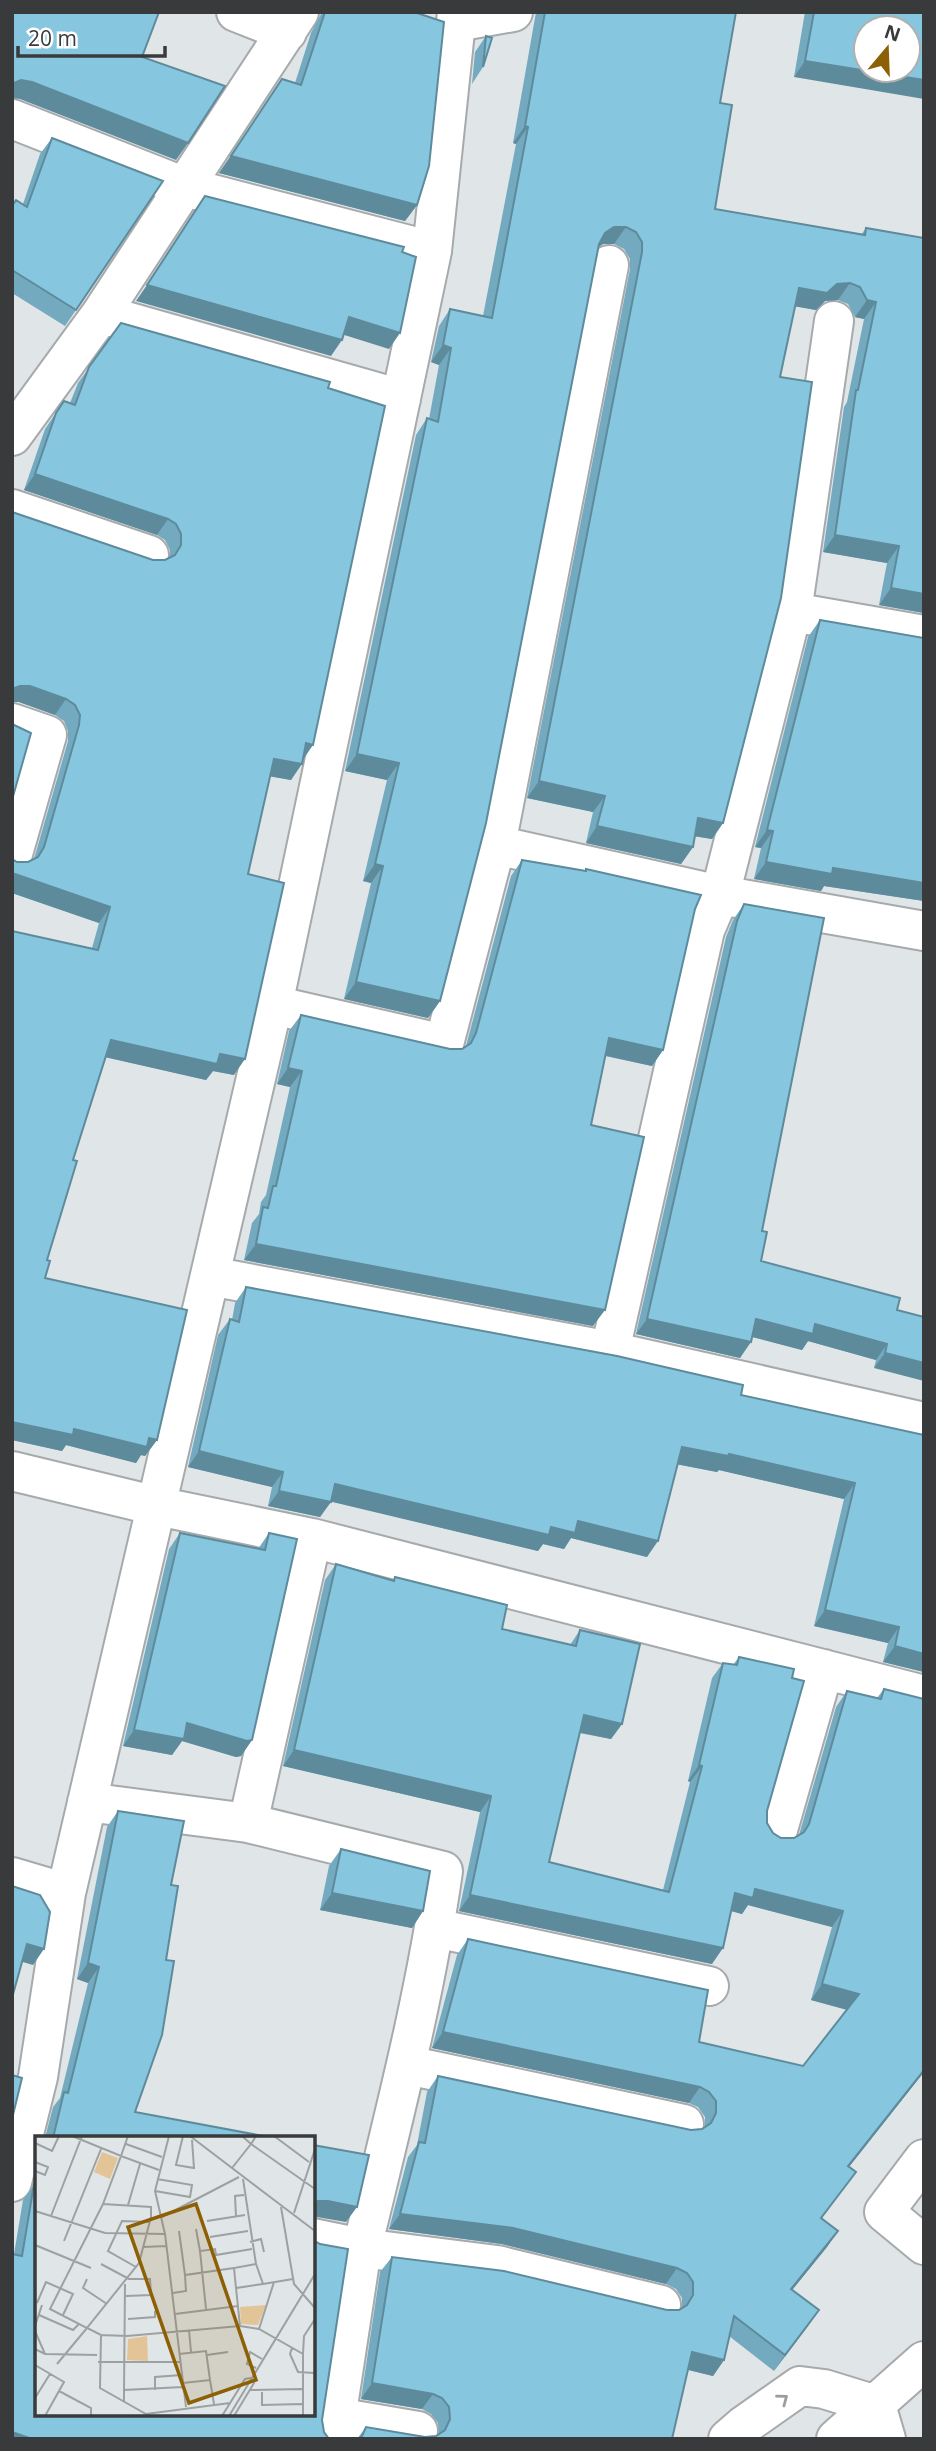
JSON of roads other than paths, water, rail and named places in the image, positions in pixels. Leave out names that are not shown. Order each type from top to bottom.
[{"type":"street","points":[[12,436],[101,314],[293,22],[236,12]]},
{"type":"street","points":[[21,2179],[25,2073],[273,1005],[432,251],[456,17],[513,12]]},
{"type":"street","points":[[12,119],[185,187],[432,251]]},
{"type":"street","points":[[273,1005],[444,1044],[496,845],[609,265]]},
{"type":"street","points":[[101,314],[401,399]]},
{"type":"street","points":[[610,1351],[705,930],[720,895],[792,612],[834,321]]},
{"type":"street","points":[[12,509],[149,555]]},
{"type":"street","points":[[792,612],[924,635]]},
{"type":"street","points":[[12,723],[47,735],[12,857]]},
{"type":"street","points":[[496,845],[720,895],[924,931]]},
{"type":"street","points":[[210,1276],[610,1351],[924,1422]]},
{"type":"street","points":[[12,1471],[157,1506],[312,1538],[924,1695]]},
{"type":"street","points":[[248,1823],[312,1538]]},
{"type":"street","points":[[777,1833],[824,1669]]},
{"type":"street","points":[[87,1802],[248,1823],[443,1871],[435,1928],[407,2065],[362,2248],[335,2428],[418,2431]]},
{"type":"street","points":[[12,1877],[66,1893]]},
{"type":"street","points":[[435,1928],[709,1986]]},
{"type":"street","points":[[407,2065],[684,2124]]},
{"type":"street","points":[[924,2159],[884,2212],[924,2245]]},
{"type":"street","points":[[315,2238],[362,2248],[497,2265],[661,2305]]},
{"type":"street","points":[[836,2439],[881,2422],[924,2361]]},
{"type":"street","points":[[728,2439],[800,2386],[824,2389],[881,2422]]}]
